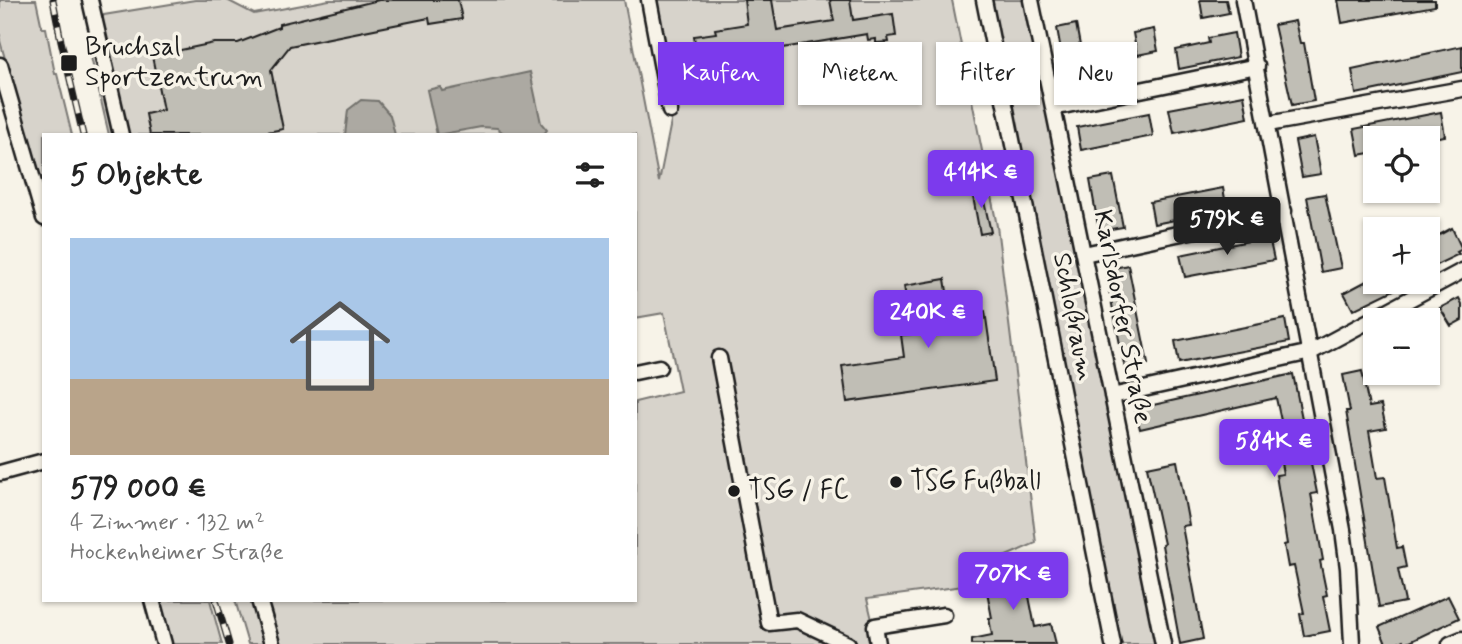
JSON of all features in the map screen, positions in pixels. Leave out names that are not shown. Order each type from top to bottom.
[{"type":"street","points":[[90,0],[121,133]]},
{"type":"street","points":[[649,0],[670,111]]},
{"type":"street","name":"Schloßraum","points":[[985,0],[1113,644]]},
{"type":"street","name":"Karlsdorfer Straße","points":[[1031,0],[1163,644]]},
{"type":"street","points":[[1243,0],[1343,530],[1352,644]]},
{"type":"street","points":[[0,65],[42,211]]},
{"type":"street","points":[[1053,108],[1257,66]]},
{"type":"street","points":[[1268,124],[1462,89]]},
{"type":"street","points":[[1084,254],[1284,211]]},
{"type":"street","points":[[1112,396],[1311,352],[1462,271]]},
{"type":"street","points":[[719,358],[769,623],[797,620],[848,644]]},
{"type":"street","points":[[637,372],[659,367]]},
{"type":"street","points":[[0,473],[42,462]]},
{"type":"street","points":[[153,602],[164,644]]},
{"type":"street","points":[[260,602],[272,644]]},
{"type":"street","points":[[878,644],[875,626],[944,615]]},
{"type":"street","points":[[1450,644],[1462,639]]},
{"type":"shaded area","points":[[0,0],[36,0],[42,28],[46,28],[55,74],[72,133],[42,133],[42,189],[0,41]]},
{"type":"shaded area","points":[[195,0],[227,0],[254,14],[329,0],[624,0],[659,182],[674,105],[784,105],[784,42],[664,42],[657,0],[952,0],[960,42],[936,42],[936,105],[973,105],[997,226],[1036,543],[983,566],[970,585],[867,599],[878,644],[248,644],[236,602],[637,602],[637,402],[680,391],[664,313],[637,318],[637,133],[109,133],[87,40],[104,15]]},
{"type":"shaded area","points":[[989,0],[1026,0],[1034,42],[997,42]]},
{"type":"shaded area","points":[[1040,69],[1156,644],[1118,644],[1010,105],[1040,105]]},
{"type":"shaded area","points":[[530,72],[541,123],[547,130],[545,133],[503,133],[497,128],[481,127],[437,133],[427,90],[440,87],[442,91]]},
{"type":"shaded area","points":[[361,100],[378,101],[390,115],[394,133],[345,133],[348,110]]},
{"type":"shaded area","points":[[160,602],[211,602],[222,644],[172,644]]},
{"type":"building","points":[[379,0],[458,0],[462,19],[430,24],[429,18],[290,46],[271,70],[283,129],[262,133],[150,133],[146,114],[163,110],[152,56],[214,43],[238,43],[279,27],[279,24]]},
{"type":"building","points":[[744,0],[772,0],[777,30],[834,21],[830,0],[850,0],[853,20],[893,14],[896,36],[888,37],[889,42],[868,40],[867,34],[819,42],[798,42],[798,45],[784,48],[784,42],[695,42],[694,36],[716,33],[715,29],[747,24]]},
{"type":"building","points":[[1200,0],[1226,0],[1229,13],[1203,18]]},
{"type":"building","points":[[1338,0],[1435,0],[1435,6],[1342,23]]},
{"type":"building","points":[[1295,21],[1300,43],[1304,43],[1314,101],[1292,105],[1274,25]]},
{"type":"building","points":[[1076,24],[1079,42],[1059,42],[1057,28]]},
{"type":"building","points":[[1154,29],[1158,51],[1137,55],[1137,42],[1135,42],[1133,33]]},
{"type":"building","points":[[1234,33],[1238,57],[1179,69],[1176,50],[1209,43],[1208,38]]},
{"type":"building","points":[[1462,46],[1462,72],[1356,94],[1352,70]]},
{"type":"building","points":[[1244,95],[1248,118],[1174,133],[1169,109]]},
{"type":"building","points":[[1441,112],[1445,136],[1440,137],[1440,126],[1369,126]]},
{"type":"building","points":[[1149,113],[1153,136],[1081,150],[1077,127]]},
{"type":"building","points":[[1363,127],[1363,154],[1359,155],[1354,129]]},
{"type":"building","points":[[1314,137],[1321,174],[1302,177],[1295,141]]},
{"type":"building","points":[[1113,176],[1123,227],[1099,231],[1090,180]]},
{"type":"building","points":[[980,184],[991,232],[980,234],[971,186]]},
{"type":"building","points":[[1223,188],[1227,210],[1154,224],[1150,202]]},
{"type":"building","points":[[1325,194],[1341,268],[1321,272],[1307,197]]},
{"type":"building","points":[[1452,228],[1462,249],[1457,252],[1459,254],[1440,263],[1440,234]]},
{"type":"building","points":[[1269,237],[1274,260],[1185,277],[1180,255]]},
{"type":"building","points":[[1128,265],[1148,364],[1125,369],[1105,270]]},
{"type":"building","points":[[945,279],[948,298],[954,297],[957,314],[985,311],[995,381],[847,402],[842,366],[904,357],[901,335],[912,334],[904,286]]},
{"type":"building","points":[[1363,283],[1363,294],[1386,294],[1353,310],[1344,293]]},
{"type":"building","points":[[1459,298],[1462,304],[1462,320],[1451,326],[1440,308]]},
{"type":"building","points":[[1285,319],[1289,342],[1179,363],[1175,341]]},
{"type":"building","points":[[1362,371],[1369,407],[1381,405],[1386,428],[1369,431],[1377,478],[1385,477],[1397,548],[1402,547],[1406,567],[1398,569],[1405,602],[1379,607],[1346,411],[1350,411],[1343,375]]},
{"type":"building","points":[[1293,374],[1317,493],[1311,494],[1323,560],[1320,561],[1327,595],[1323,596],[1330,631],[1304,636],[1300,614],[1304,613],[1294,566],[1288,567],[1284,545],[1287,544],[1276,475],[1283,474],[1277,441],[1285,439],[1276,398],[1140,429],[1135,409]]},
{"type":"building","points":[[1177,461],[1189,525],[1182,526],[1203,639],[1180,644],[1162,545],[1164,544],[1147,467]]},
{"type":"building","points":[[1025,559],[1025,576],[1035,627],[1051,624],[1056,644],[972,644],[972,639],[992,635],[989,618],[992,618],[985,581],[1010,576],[1008,561]]},
{"type":"building","points":[[1448,596],[1459,618],[1405,644],[1403,641],[1386,644],[1379,627]]},
{"type":"railway","points":[[53,0],[83,133]]},
{"type":"railway","points":[[217,602],[229,644]]},
{"type":"place","name":"Bruchsal Sportzentrum","points":[[69,63]]},
{"type":"place","name":"TSG Fußball","points":[[896,482]]},
{"type":"place","name":"TSG / FC","points":[[734,491]]}]
